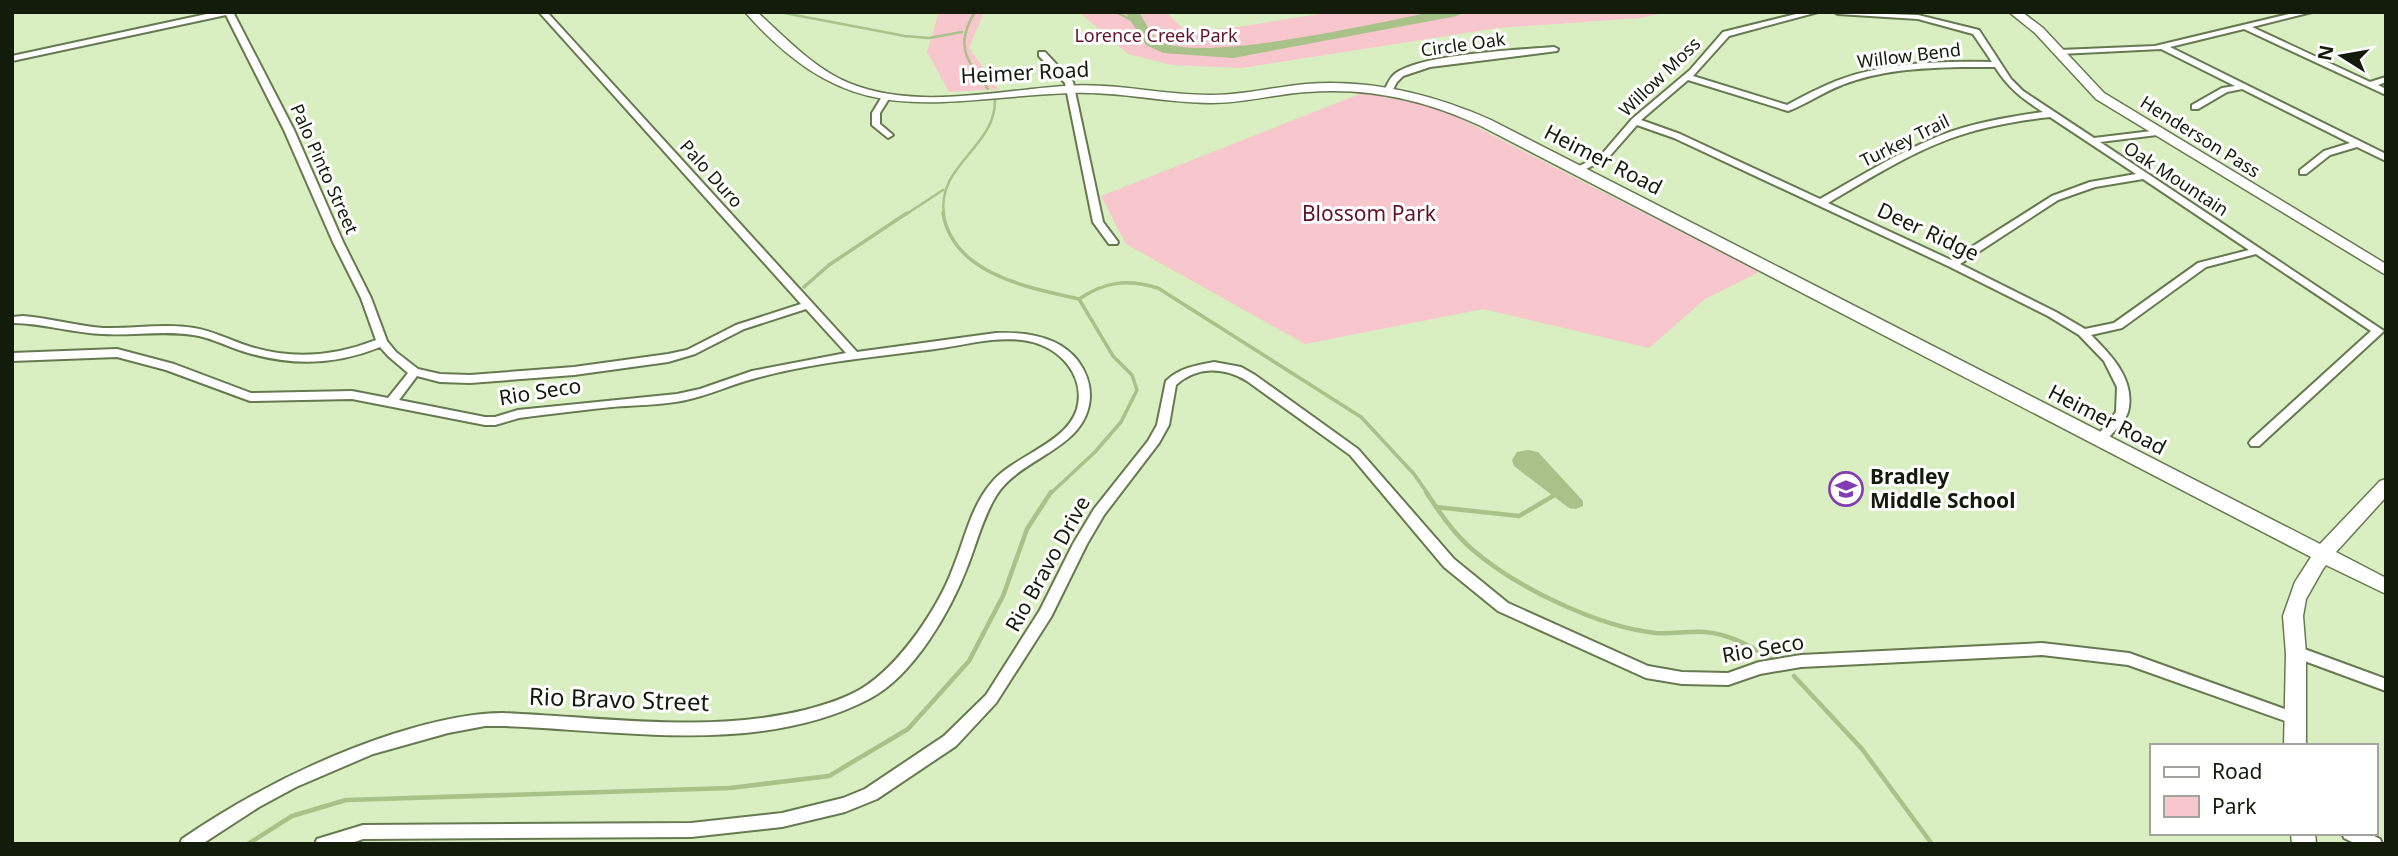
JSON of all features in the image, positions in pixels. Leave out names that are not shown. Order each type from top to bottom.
[{"type":"street","points":[[12,59],[229,12]]},
{"type":"street","name":"Palo Pinto Street","points":[[229,12],[289,130],[338,242],[366,298],[382,342]]},
{"type":"street","name":"Palo Duro","points":[[544,12],[855,356]]},
{"type":"street","name":"Heimer Road","points":[[750,12],[830,79],[851,88],[886,97],[931,99],[1070,89],[1110,89],[1216,99],[1307,88],[1348,88],[1388,91],[1424,99],[1469,114],[2386,587]]},
{"type":"street","name":"Willow Moss","points":[[1577,170],[1605,156],[1635,121],[1686,77],[1726,34],[1814,12]]},
{"type":"street","name":"Oak Mountain","points":[[1838,12],[1918,17],[1976,32],[2015,89],[2378,331],[2255,443]]},
{"type":"street","name":"Henderson Pass","points":[[2014,12],[2036,26],[2090,87],[2157,132],[2384,269]]},
{"type":"street","points":[[2060,52],[2162,46],[2308,12]]},
{"type":"street","points":[[2247,28],[2386,92]]},
{"type":"street","points":[[2162,46],[2386,159]]},
{"type":"street","name":"Circle Oak","points":[[1388,91],[1392,82],[1401,74],[1427,65],[1554,49]]},
{"type":"street","points":[[1042,54],[1069,82],[1098,222],[1113,242]]},
{"type":"street","name":"Willow Bend","points":[[1686,77],[1787,108],[1835,84],[1879,72],[1949,64],[1998,65]]},
{"type":"street","points":[[2369,85],[2386,79]]},
{"type":"street","points":[[2195,107],[2225,90],[2242,87]]},
{"type":"street","points":[[886,97],[875,117],[876,125],[888,135]]},
{"type":"street","name":"Turkey Trail","points":[[1820,203],[1938,140],[1989,123],[2050,114]]},
{"type":"street","name":"Deer Ridge","points":[[1635,121],[1676,136],[1952,264],[2052,314],[2083,333],[2109,359],[2123,387],[2122,413],[2100,440]]},
{"type":"street","points":[[2090,141],[2157,132]]},
{"type":"street","points":[[2303,172],[2327,153],[2358,144]]},
{"type":"street","points":[[1952,264],[2055,198],[2093,184],[2143,176]]},
{"type":"street","points":[[2083,333],[2118,326],[2202,265],[2257,251]]},
{"type":"street","name":"Rio Seco","points":[[414,372],[450,379],[483,378],[667,358],[691,352],[740,327],[808,305]]},
{"type":"street","points":[[12,320],[52,321],[103,331],[137,328],[193,331],[268,356],[292,360],[334,358],[382,342],[414,372],[391,403]]},
{"type":"street","name":"Rio Seco","points":[[12,358],[117,353],[170,367],[250,397],[352,396],[451,416],[495,421],[518,414],[691,396],[755,374],[855,356],[1003,337],[1023,337],[1043,342],[1073,360],[1083,384],[1083,404]]},
{"type":"street","name":"Rio Seco","points":[[1175,379],[1195,369],[1214,366],[1237,370],[1251,378],[1354,452],[1449,563],[1503,607],[1646,672],[1682,678],[1728,679],[1759,668],[1801,661],[2042,649],[2129,659],[2291,717]]},
{"type":"street","name":"Rio Bravo Drive","points":[[323,844],[363,832],[691,830],[782,820],[845,805],[871,794],[950,741],[979,714],[1046,614],[1080,544],[1099,512],[1158,434],[1165,416],[1167,393],[1175,379]]},
{"type":"street","name":"Rio Bravo Street","points":[[188,844],[217,822],[311,772],[416,734],[488,720],[701,731],[810,716],[854,700],[896,670],[923,635],[956,577],[991,491],[1002,478],[1064,438],[1080,417],[1083,404]]},
{"type":"street","points":[[2295,744],[2291,717],[2296,652],[2293,615],[2299,593],[2308,573],[2386,485]]},
{"type":"street","points":[[2296,652],[2386,685]]},
{"type":"street","points":[[2354,835],[2374,844]]},
{"type":"green space","points":[[939,12],[984,12],[969,48],[998,89],[949,92],[927,52]]},
{"type":"green space","name":"Lorence Creek Park","points":[[1079,12],[1166,12],[1185,31],[1238,27],[1331,12],[1670,12],[1640,18],[1498,28],[1241,68],[1172,65],[1128,54]]},
{"type":"green space","name":"Blossom Park","points":[[1362,93],[1423,104],[1453,115],[1759,272],[1705,299],[1649,348],[1483,309],[1305,344],[1126,244],[1101,196]]},
{"type":"shaded area","points":[[1517,452],[1538,452],[1583,501],[1583,506],[1569,508],[1514,466],[1512,460]]},
{"type":"waterway","points":[[779,12],[905,36],[929,38],[962,32]]},
{"type":"waterway","points":[[975,12],[965,34],[964,44],[969,61],[988,89]]},
{"type":"waterway","points":[[1116,12],[1141,25]]},
{"type":"waterway","points":[[1132,12],[1151,42],[1168,50],[1233,53],[1457,12]]},
{"type":"waterway","points":[[944,215],[944,198],[949,183],[986,131],[993,116],[995,100]]},
{"type":"waterway","points":[[905,215],[943,190]]},
{"type":"waterway","points":[[804,287],[829,265],[907,213]]},
{"type":"waterway","points":[[943,213],[950,234],[962,251],[978,265],[1018,283],[1079,299]]},
{"type":"waterway","points":[[1079,299],[1098,288],[1117,283],[1136,283],[1158,288],[1361,417],[1414,474],[1428,494]]},
{"type":"waterway","points":[[1050,494],[1095,452],[1121,422],[1137,390],[1132,375],[1113,356],[1079,299]]},
{"type":"waterway","points":[[248,844],[292,816],[346,800],[730,788],[829,776],[908,729],[969,661],[1003,596],[1027,529],[1051,492]]},
{"type":"waterway","points":[[1426,492],[1436,507]]},
{"type":"waterway","points":[[1436,507],[1519,516],[1553,496]]},
{"type":"waterway","points":[[1436,507],[1453,530],[1473,550],[1512,578],[1560,604],[1634,629],[1656,633],[1705,632],[1723,635],[1773,660]]},
{"type":"waterway","points":[[1794,676],[1862,749],[1932,844]]},
{"type":"place","name":"Bradley Middle School","points":[[1846,489]]}]
